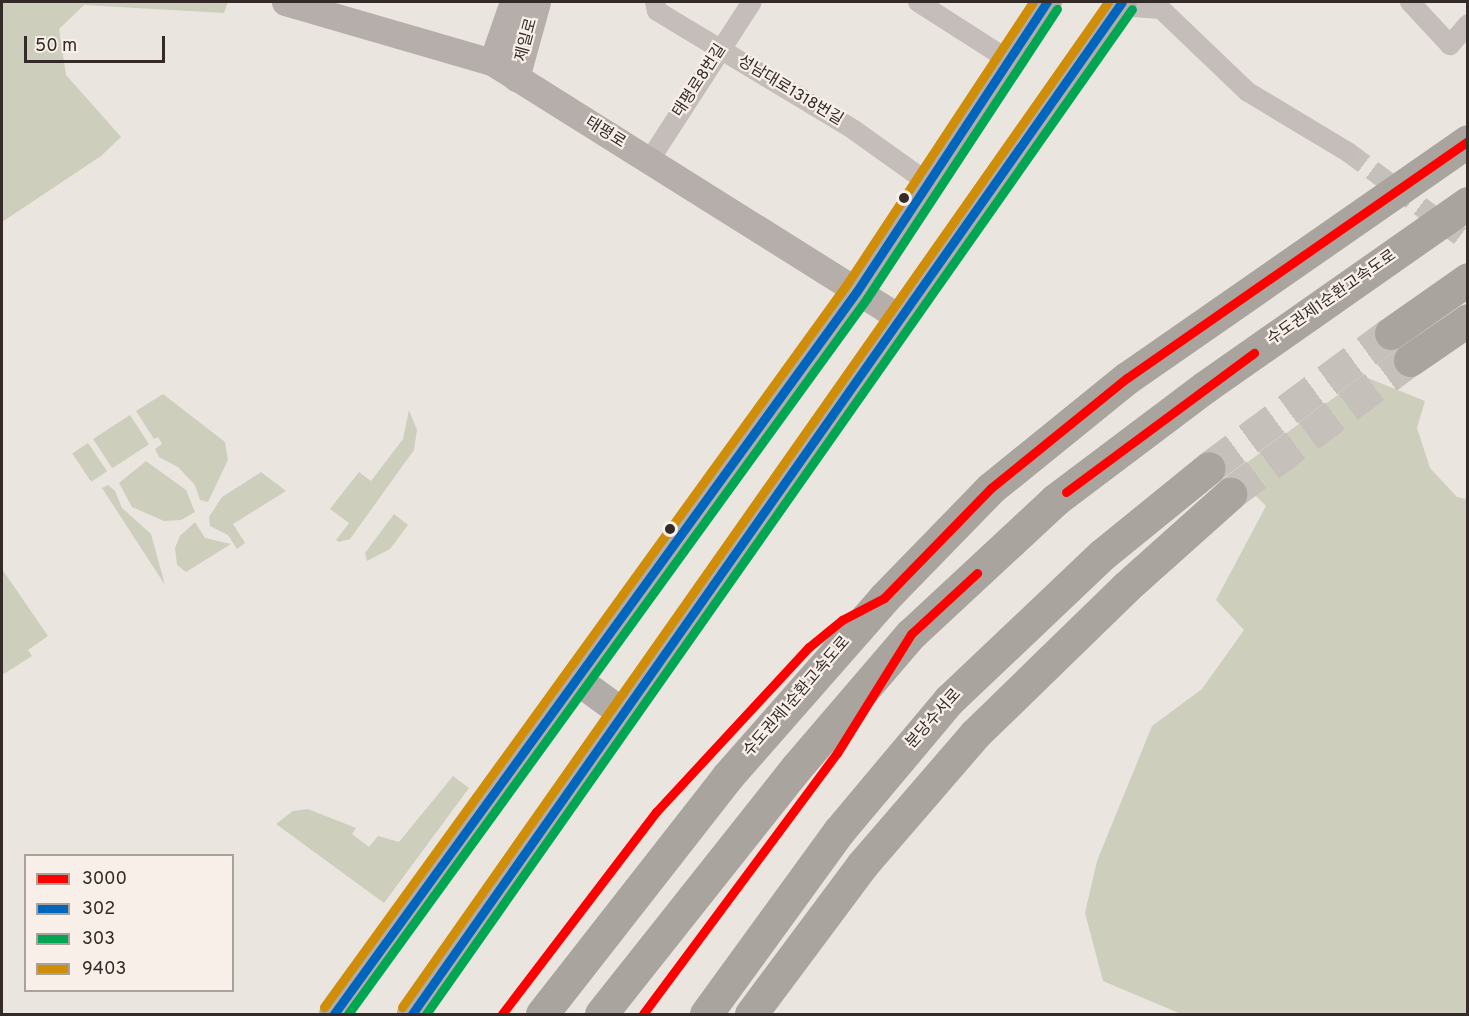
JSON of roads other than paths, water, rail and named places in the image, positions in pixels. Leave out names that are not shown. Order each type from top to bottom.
[{"type":"highway","name":"수도권제1순환고속도로","points":[[542,1014],[727,777],[884,598],[992,488],[1127,378],[1467,141]]},
{"type":"highway","name":"수도권제1순환고속도로","points":[[602,1014],[796,768],[911,634],[1055,500],[1205,387],[1467,203]]},
{"type":"highway","points":[[1392,333],[1467,279]]},
{"type":"highway","points":[[1410,360],[1467,320]]},
{"type":"highway","name":"분당수서로","points":[[706,1014],[839,831],[949,700],[1102,554],[1209,468]]},
{"type":"highway","points":[[751,1014],[862,865],[975,734],[1126,586],[1230,494]]},
{"type":"main road","name":"태평로","points":[[287,2],[492,62],[902,319]]},
{"type":"main road","name":"제일로","points":[[492,62],[513,2]]},
{"type":"main road","name":"제일로","points":[[516,78],[537,2]]},
{"type":"main road","points":[[334,1014],[857,291],[1007,59],[1047,2]]},
{"type":"main road","points":[[412,1014],[1121,4]]},
{"type":"main road","points":[[577,680],[624,714]]},
{"type":"street","name":"성남대로1318번길","points":[[655,2],[657,11],[854,130],[927,182]]},
{"type":"street","name":"태평로8번길","points":[[649,161],[720,48],[752,2]]},
{"type":"street","points":[[918,2],[1007,59]]},
{"type":"street","points":[[1410,2],[1450,45],[1467,24]]},
{"type":"street","points":[[1121,4],[1161,9],[1248,92],[1348,152]]},
{"type":"tunnel","points":[[1348,152],[1468,242]]},
{"type":"tunnel","points":[[1209,468],[1391,333]]},
{"type":"tunnel","points":[[1230,494],[1410,360]]}]
